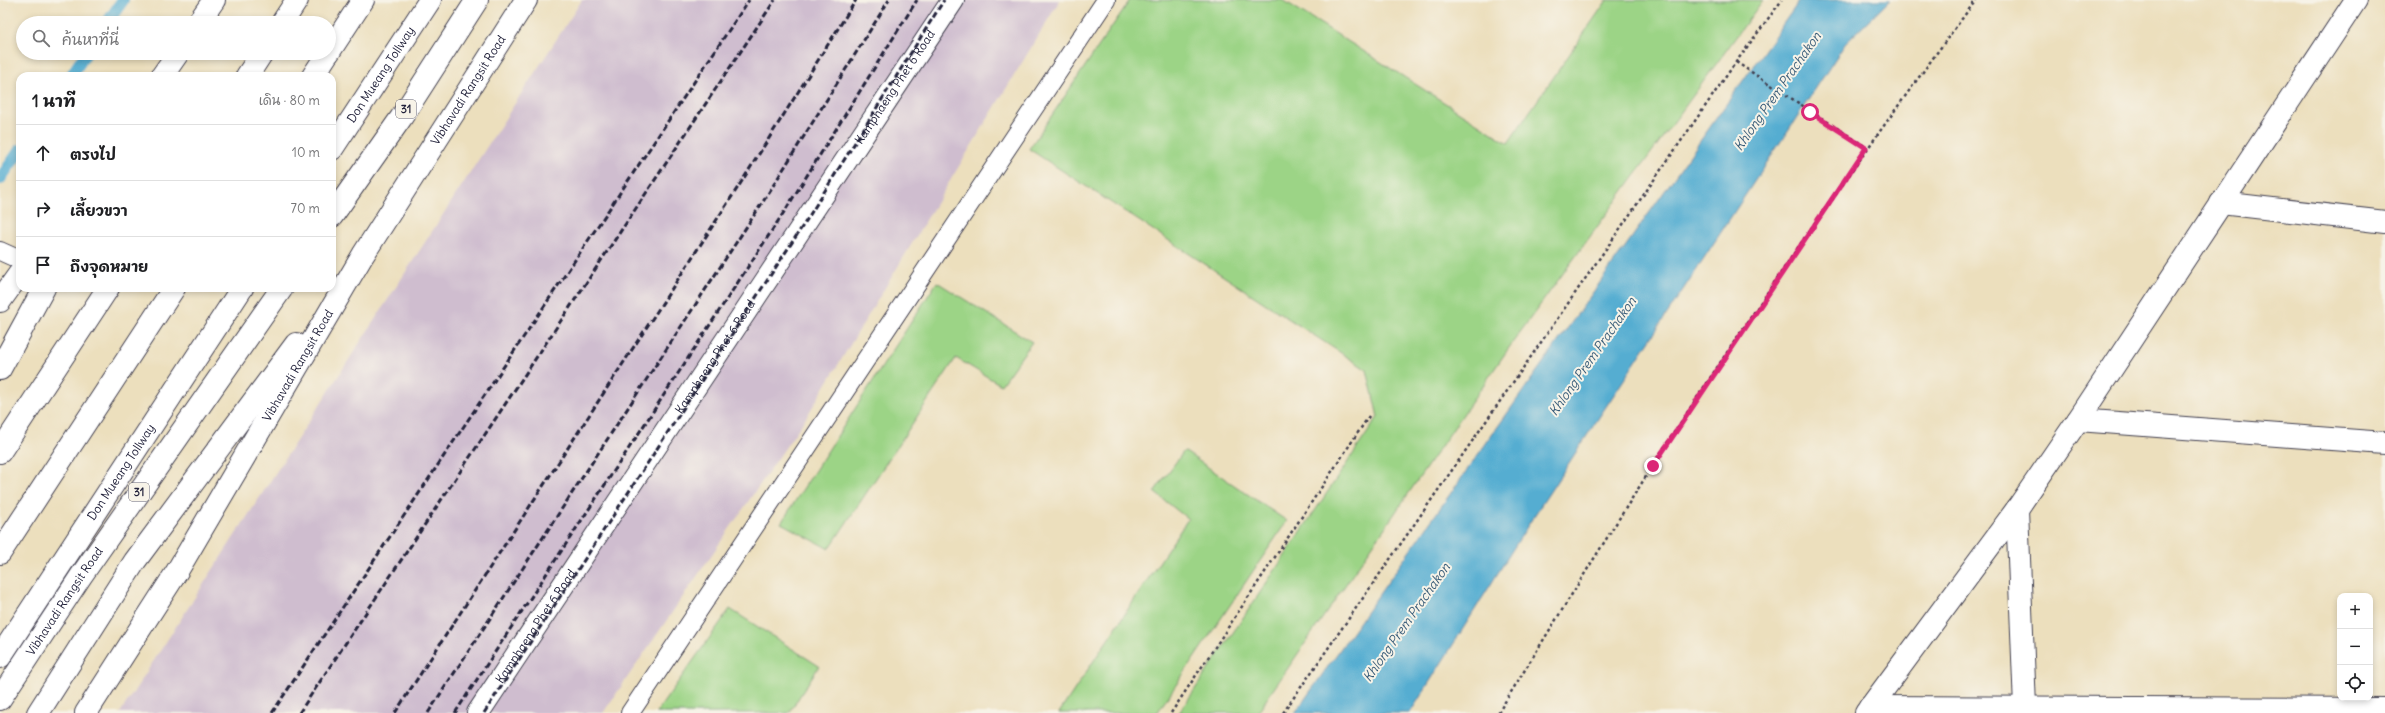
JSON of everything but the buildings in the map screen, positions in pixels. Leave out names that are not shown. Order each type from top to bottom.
[{"type":"main road","points":[[203,16],[214,0]]},
{"type":"main road","points":[[287,16],[297,0]]},
{"type":"main road","points":[[336,41],[363,0]]},
{"type":"main road","name":"Don Mueang Tollway","points":[[336,143],[430,0]]},
{"type":"main road","name":"31","points":[[336,210],[401,118],[477,0]]},
{"type":"main road","name":"Vibhavadi Rangsit Road","points":[[86,713],[176,573],[363,254],[526,0]]},
{"type":"main road","name":"Kamphaeng Phet 6 Road","points":[[478,713],[953,0]]},
{"type":"main road","points":[[1868,710],[2016,509],[2078,420],[2356,0]]},
{"type":"main road","points":[[165,72],[173,60]]},
{"type":"main road","points":[[250,72],[257,60]]},
{"type":"main road","points":[[316,72],[324,60]]},
{"type":"main road","points":[[2221,203],[2385,222]]},
{"type":"main road","points":[[336,290],[363,254]]},
{"type":"main road","points":[[0,301],[16,279]]},
{"type":"main road","points":[[0,369],[42,292]]},
{"type":"main road","points":[[0,452],[105,292]]},
{"type":"main road","points":[[0,553],[171,292]]},
{"type":"main road","name":"Don Mueang Tollway","points":[[0,657],[239,292]]},
{"type":"main road","name":"Vibhavadi Rangsit Road","points":[[0,699],[85,570],[279,292]]},
{"type":"main road","points":[[38,713],[135,560],[335,292]]},
{"type":"main road","points":[[2078,420],[2385,443]]},
{"type":"main road","points":[[2016,509],[2026,707]]},
{"type":"main road","points":[[1868,710],[2026,707],[2385,709]]},
{"type":"lane","points":[[630,713],[1106,0]]},
{"type":"lane","points":[[0,251],[16,258]]},
{"type":"path","points":[[1283,713],[1736,62],[1782,0]]},
{"type":"path","points":[[1498,713],[1653,466],[1866,148],[1976,0]]},
{"type":"path","points":[[1736,62],[1866,148]]},
{"type":"path","points":[[1171,713],[1369,416]]},
{"type":"shaded area","points":[[582,0],[1060,0],[807,416],[603,713],[120,713]]},
{"type":"green space","points":[[1130,0],[1283,0],[1508,143],[1607,0],[1763,0],[1513,342],[1257,713],[1179,713],[1378,417],[1367,370],[1029,149]]},
{"type":"green space","points":[[937,282],[1032,342],[1001,385],[956,358],[829,549],[781,523]]},
{"type":"green space","points":[[1184,451],[1287,521],[1157,713],[1059,713],[1188,519],[1154,492]]},
{"type":"green space","points":[[730,609],[819,666],[789,713],[656,713]]},
{"type":"water","name":"Khlong Prem Prachakon","points":[[1800,0],[1890,0],[1845,44],[1530,522],[1410,713],[1295,713]]},
{"type":"waterway","points":[[112,16],[123,0]]},
{"type":"waterway","points":[[74,72],[81,60]]},
{"type":"waterway","points":[[0,179],[16,156]]},
{"type":"railway","points":[[272,713],[749,0]]},
{"type":"railway","points":[[299,713],[775,0]]},
{"type":"railway","points":[[395,713],[742,181],[856,0]]},
{"type":"railway","points":[[428,713],[766,197],[889,0]]},
{"type":"railway","points":[[455,713],[786,209],[917,0]]},
{"type":"railway","points":[[484,713],[806,221],[944,0]]},
{"type":"route","points":[[1653,466],[1717,368],[1866,148],[1810,112]]}]
